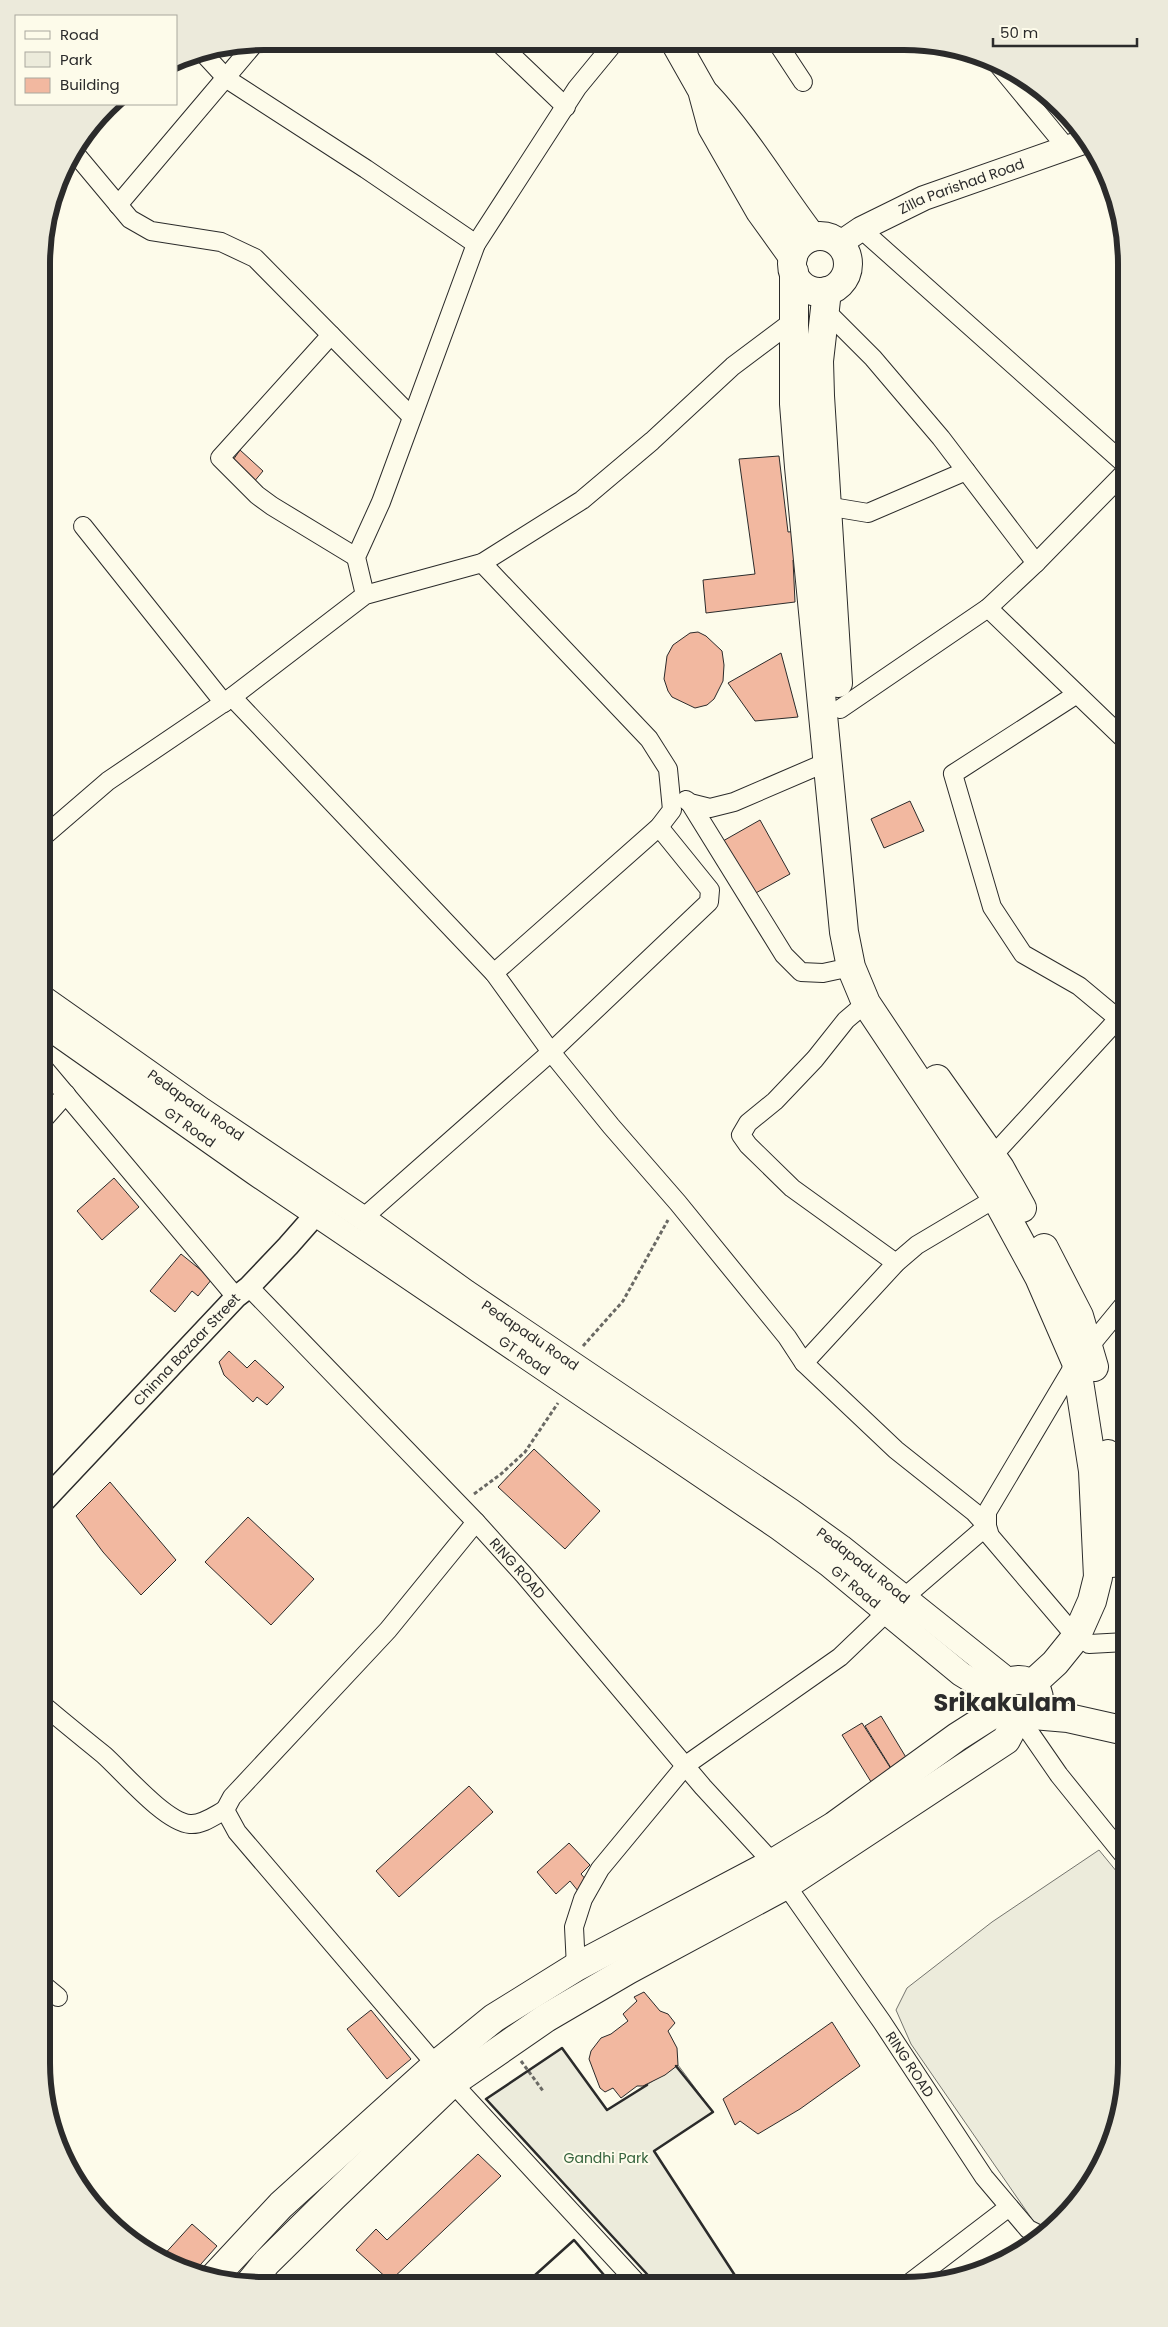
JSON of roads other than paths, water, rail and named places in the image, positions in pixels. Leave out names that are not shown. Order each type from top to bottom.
[{"type":"main road","points":[[679,50],[702,90],[730,120],[783,200],[812,238]]},
{"type":"main road","points":[[702,90],[712,128],[793,265],[796,278],[807,288],[826,300]]},
{"type":"main road","name":"Zilla Parishad Road","points":[[839,244],[861,229],[924,198],[1080,143]]},
{"type":"main road","points":[[218,2272],[281,2205],[444,2074],[509,2044],[546,2018],[628,1970],[779,1874],[1006,1740],[1021,1703],[1062,1674],[1082,1640],[1105,1611],[1111,1586],[1115,1500],[1100,1400],[1082,1354],[996,1198],[985,1164],[886,1006],[862,945],[856,897],[840,709],[826,506],[820,361],[826,300],[840,284],[847,271],[847,256],[839,244],[826,237],[812,238],[800,245],[793,265],[794,404],[844,932],[852,967],[866,1003],[985,1164],[1000,1168],[1067,1290],[1079,1316],[1082,1354]]},
{"type":"main road","name":"Pedapadu Road","points":[[50,1003],[202,1110],[363,1218],[466,1292],[564,1371],[791,1511],[905,1597],[1021,1703]]},
{"type":"main road","name":"GT Road","points":[[50,1029],[255,1172],[564,1371],[828,1564],[962,1674],[1021,1703]]},
{"type":"main road","points":[[1021,1703],[1072,1703],[1118,1715]]},
{"type":"main road","points":[[1021,1703],[1068,1718],[1118,1729]]},
{"type":"main road","points":[[255,2277],[267,2262],[326,2204],[494,2018],[576,1968],[779,1874]]},
{"type":"street","points":[[118,205],[227,79],[250,50]]},
{"type":"street","points":[[506,50],[566,107]]},
{"type":"street","points":[[365,595],[356,557],[381,502],[476,244],[577,88],[608,50]]},
{"type":"street","points":[[782,50],[803,82]]},
{"type":"street","points":[[207,57],[227,79],[476,244]]},
{"type":"street","points":[[1007,77],[1066,147]]},
{"type":"street","points":[[79,158],[130,219],[151,231],[221,242],[255,258],[412,417]]},
{"type":"street","points":[[861,229],[1118,460]]},
{"type":"street","points":[[826,300],[966,471],[1036,563]]},
{"type":"street","points":[[50,829],[108,781],[228,700],[365,595],[482,563],[582,500],[652,441],[734,366],[793,321]]},
{"type":"street","points":[[331,335],[220,458],[257,495],[272,506],[356,557]]},
{"type":"street","points":[[826,506],[868,513],[966,471]]},
{"type":"street","points":[[840,709],[988,608],[1036,563],[1118,477]]},
{"type":"street","points":[[83,526],[228,700],[494,973],[551,1052],[611,1126],[678,1203],[787,1337],[804,1363],[896,1450],[974,1512],[987,1526]]},
{"type":"street","points":[[482,563],[648,739],[668,769],[672,810],[659,827],[494,973]]},
{"type":"street","points":[[988,608],[1118,733]]},
{"type":"street","points":[[1077,694],[953,774],[992,907],[1023,954],[1079,986],[1118,1019]]},
{"type":"street","points":[[690,803],[710,808],[734,802],[827,762]]},
{"type":"street","points":[[670,788],[690,803],[784,954],[801,972],[823,973],[852,967]]},
{"type":"street","points":[[363,1218],[551,1052],[709,902],[710,890],[659,827]]},
{"type":"street","points":[[866,1003],[846,1020],[815,1059],[775,1101],[748,1123],[741,1135],[748,1145],[792,1188],[896,1263]]},
{"type":"street","points":[[985,1164],[1118,1026]]},
{"type":"street","name":"RING ROAD","points":[[50,1075],[243,1292],[476,1522],[524,1575],[779,1874],[882,2022],[984,2177],[1028,2229],[1035,2232]]},
{"type":"street","points":[[50,1112],[66,1094]]},
{"type":"street","name":"Chinna Bazaar Street","points":[[50,1495],[288,1246],[317,1213],[323,1190]]},
{"type":"street","points":[[804,1363],[896,1263],[917,1245],[996,1198]]},
{"type":"street","points":[[1118,1311],[1082,1354],[987,1512],[987,1526],[990,1536],[1082,1640],[1118,1642]]},
{"type":"street","points":[[50,1711],[105,1757],[163,1811],[178,1820],[190,1824],[203,1822],[225,1810],[232,1797],[388,1630],[476,1522]]},
{"type":"street","points":[[576,1968],[574,1927],[583,1899],[600,1869],[686,1766],[840,1657],[886,1613],[987,1526]]},
{"type":"street","points":[[1021,1703],[1058,1775],[1118,1848]]},
{"type":"street","points":[[225,1810],[237,1832],[444,2074],[632,2277]]},
{"type":"street","points":[[50,1990],[58,1997]]},
{"type":"street","points":[[917,2277],[1009,2207]]},
{"type":"district","name":"Srikakulam","points":[[1005,1703]]},
{"type":"park label","name":"Gandhi Park","points":[[606,2158]]}]
